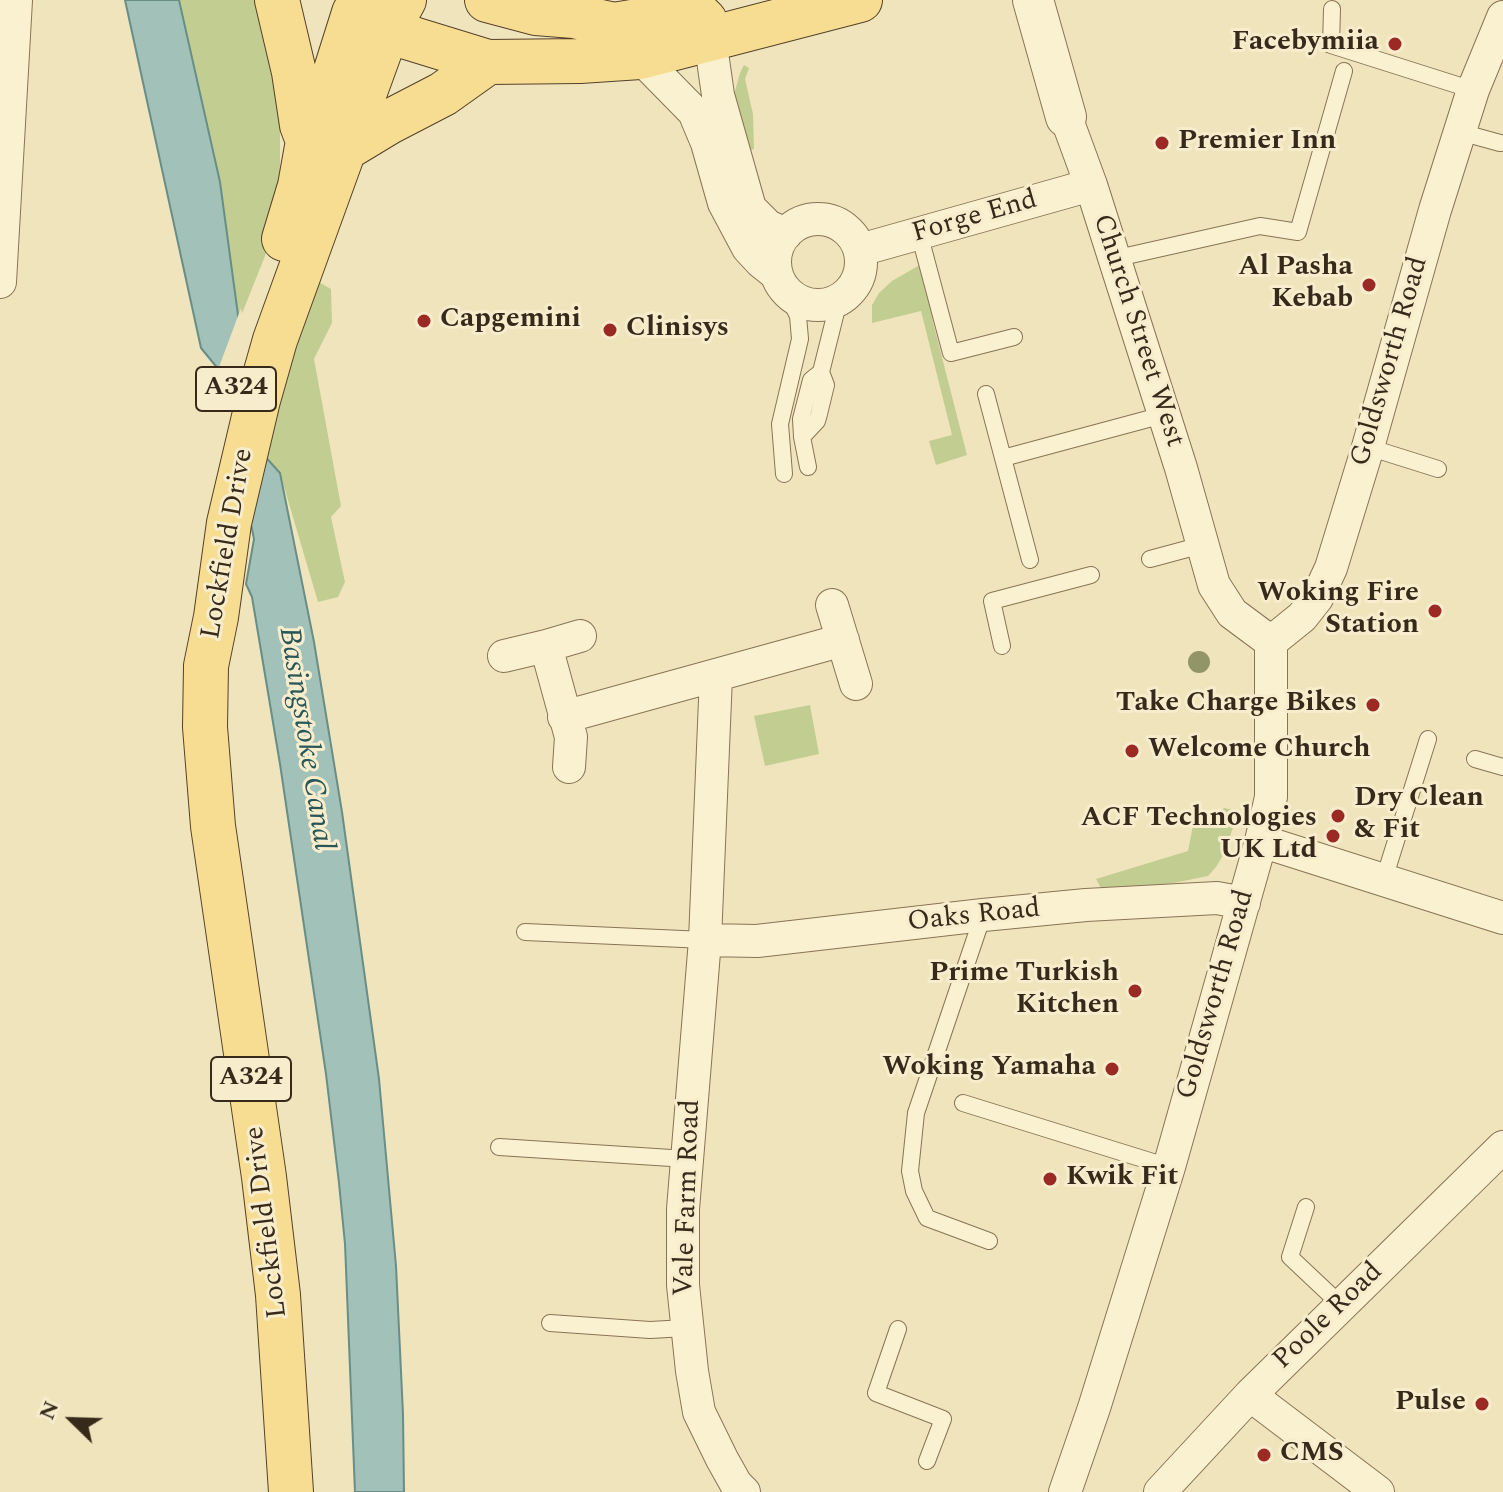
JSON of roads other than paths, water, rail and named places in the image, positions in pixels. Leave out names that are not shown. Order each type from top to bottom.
[{"type":"main road","points":[[277,0],[294,72],[302,125],[327,145],[389,122],[443,94],[488,62]]},
{"type":"main road","points":[[487,0],[536,13],[574,16],[607,14],[657,0]]},
{"type":"main road","points":[[368,9],[488,62],[580,61],[640,57],[860,0]]},
{"type":"main road","name":"Lockfield Drive","points":[[291,1492],[278,1295],[266,1192],[213,826],[205,727],[206,666],[229,523],[275,340],[283,282],[368,9]]},
{"type":"main road","points":[[574,16],[614,25],[693,14],[705,21],[710,39]]},
{"type":"main road","name":"Lockfield Drive","points":[[206,666],[192,630],[205,505],[221,436],[251,336],[283,282]]},
{"type":"street","points":[[0,282],[16,0]]},
{"type":"street","name":"Church Street West","points":[[1033,0],[1066,117],[1091,185],[1181,468],[1214,585],[1232,613],[1271,642]]},
{"type":"street","name":"Goldsworth Road","points":[[1069,1488],[1169,1167],[1261,841],[1271,797],[1271,642],[1302,617],[1317,598],[1331,568],[1435,210],[1473,90],[1503,17]]},
{"type":"street","points":[[710,39],[718,95],[750,208],[768,226],[786,234]]},
{"type":"street","points":[[640,57],[694,112],[707,143],[724,203],[748,248],[797,300],[810,305],[825,305],[839,300],[850,291],[858,279],[861,265],[860,250],[854,238],[845,228],[821,219],[796,225],[786,234],[776,253],[781,282]]},
{"type":"street","name":"Forge End","points":[[860,250],[1091,185]]},
{"type":"street","points":[[832,605],[856,684]]},
{"type":"street","points":[[504,656],[580,636]]},
{"type":"street","points":[[564,717],[843,640]]},
{"type":"street","points":[[546,646],[571,737],[569,767]]},
{"type":"street","name":"Vale Farm Road","points":[[716,676],[705,940],[687,1159],[683,1285],[699,1412],[738,1489]]},
{"type":"street","points":[[1261,841],[1503,918]]},
{"type":"street","name":"Oaks Road","points":[[705,940],[757,941],[1086,905],[1217,898],[1244,903]]},
{"type":"street","name":"Poole Road","points":[[1160,1492],[1250,1395],[1503,1147]]},
{"type":"street","points":[[1250,1395],[1378,1492]]},
{"type":"lane","points":[[1332,9],[1331,45],[1473,90]]},
{"type":"lane","points":[[1113,259],[1260,226],[1298,232],[1344,71]]},
{"type":"lane","points":[[1460,132],[1500,143]]},
{"type":"lane","points":[[919,233],[951,353],[1014,337]]},
{"type":"lane","points":[[781,282],[798,316],[800,343],[780,424],[784,474]]},
{"type":"lane","points":[[808,467],[801,419],[811,380],[821,372],[839,300]]},
{"type":"lane","points":[[986,394],[1030,560]]},
{"type":"lane","points":[[1003,458],[1163,415]]},
{"type":"lane","points":[[1368,447],[1438,469]]},
{"type":"lane","points":[[1150,559],[1202,545]]},
{"type":"lane","points":[[1002,646],[992,601],[1091,575]]},
{"type":"lane","points":[[1384,879],[1428,739]]},
{"type":"lane","points":[[1475,759],[1503,767]]},
{"type":"lane","points":[[983,915],[916,1113],[910,1171],[914,1191],[927,1218],[989,1241]]},
{"type":"lane","points":[[525,932],[705,940]]},
{"type":"lane","points":[[963,1103],[1169,1167]]},
{"type":"lane","points":[[499,1147],[687,1159]]},
{"type":"lane","points":[[1306,1207],[1290,1257],[1341,1305]]},
{"type":"lane","points":[[550,1323],[650,1330],[686,1328]]},
{"type":"lane","points":[[898,1329],[876,1393],[943,1419],[927,1461]]},
{"type":"water","name":"Basingstoke Canal","points":[[125,0],[179,0],[220,182],[261,452],[280,473],[314,642],[342,812],[379,1079],[396,1266],[404,1492],[355,1492],[345,1244],[339,1183],[280,764],[252,597],[246,584],[254,539],[219,370],[201,348]]},
{"type":"place","name":"Facebymiia","points":[[1395,44]]},
{"type":"place","name":"Premier Inn","points":[[1162,143]]},
{"type":"place","name":"Al Pasha Kebab","points":[[1369,285]]},
{"type":"place","name":"Capgemini","points":[[424,321]]},
{"type":"place","name":"Clinisys","points":[[610,330]]},
{"type":"place","name":"Woking Fire Station","points":[[1435,611]]},
{"type":"place","name":"Take Charge Bikes","points":[[1373,705]]},
{"type":"place","name":"Welcome Church","points":[[1132,751]]},
{"type":"place","name":"Dry Clean & Fit","points":[[1338,816]]},
{"type":"place","name":"ACF Technologies UK Ltd","points":[[1333,836]]},
{"type":"place","name":"Prime Turkish Kitchen","points":[[1135,991]]},
{"type":"place","name":"Woking Yamaha","points":[[1112,1069]]},
{"type":"place","name":"Kwik Fit","points":[[1050,1179]]},
{"type":"place","name":"Pulse","points":[[1482,1404]]},
{"type":"place","name":"CMS","points":[[1264,1455]]}]
